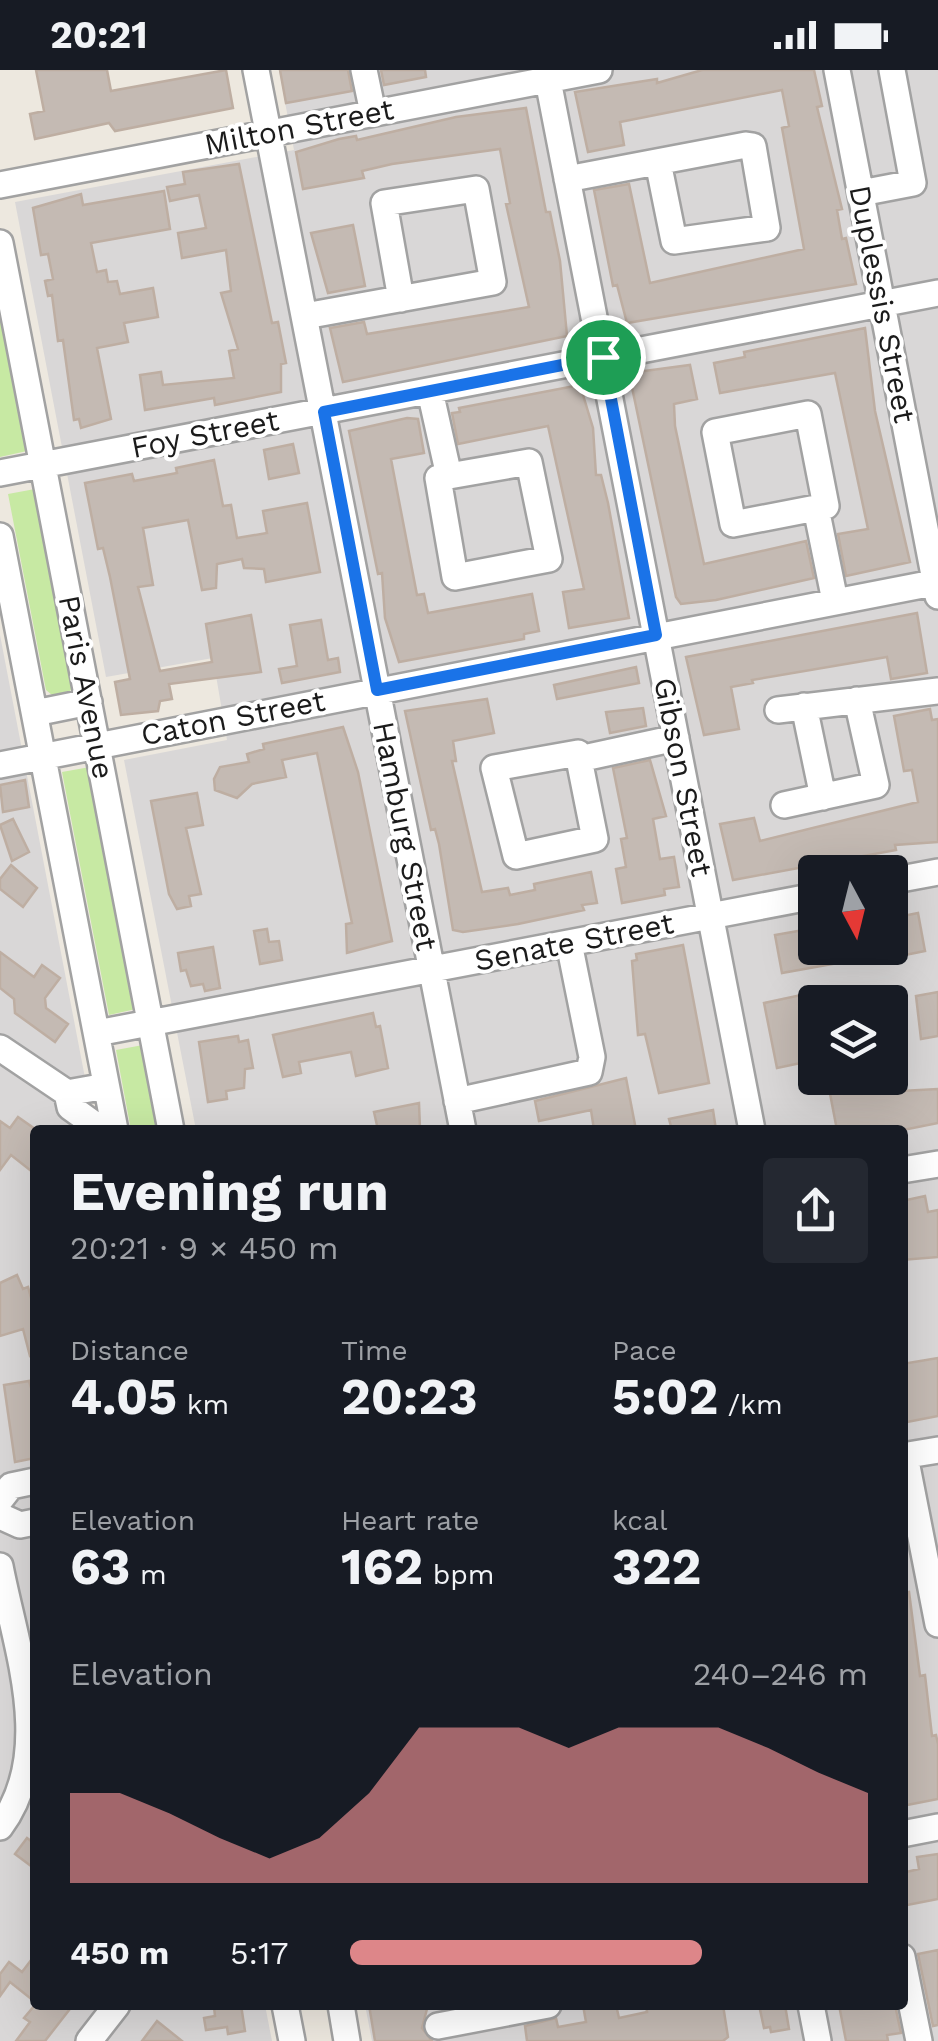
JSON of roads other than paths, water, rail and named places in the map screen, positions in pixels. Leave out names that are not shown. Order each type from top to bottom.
[{"type":"street","name":"Hamburg Street","points":[[256,70],[462,1125]]},
{"type":"street","points":[[364,70],[373,113]]},
{"type":"street","name":"Milton Street","points":[[0,185],[547,75],[599,70]]},
{"type":"street","name":"Duplessis Street","points":[[837,70],[937,587]]},
{"type":"street","points":[[861,193],[913,183],[892,70]]},
{"type":"street","name":"Gibson Street","points":[[547,75],[751,1125]]},
{"type":"street","points":[[568,179],[658,162],[753,146],[767,228],[674,240],[658,162]]},
{"type":"street","points":[[305,316],[402,300],[494,282],[476,189],[384,203],[402,300]]},
{"type":"street","name":"Paris Avenue","points":[[0,243],[170,1125]]},
{"type":"street","name":"Foy Street","points":[[0,473],[938,293]]},
{"type":"street","points":[[430,391],[449,476]]},
{"type":"street","points":[[808,414],[826,506],[816,508],[734,524],[715,432],[808,414]]},
{"type":"street","points":[[529,462],[548,559],[455,577],[438,478],[449,476],[529,462]]},
{"type":"street","points":[[816,508],[834,601]]},
{"type":"street","name":"Paris Avenue","points":[[0,536],[114,1125]]},
{"type":"street","name":"Caton Street","points":[[0,765],[834,601],[937,587]]},
{"type":"street","points":[[823,797],[791,708],[938,690]]},
{"type":"street","points":[[784,806],[876,785],[857,700]]},
{"type":"street","points":[[34,713],[89,702]]},
{"type":"street","points":[[579,758],[676,738]]},
{"type":"street","points":[[578,753],[579,758],[595,839],[516,856],[494,768],[578,753]]},
{"type":"street","points":[[908,878],[938,872]]},
{"type":"street","name":"Senate Street","points":[[97,1033],[798,899]]},
{"type":"street","points":[[457,1101],[589,1072],[592,1056],[570,943]]},
{"type":"street","points":[[0,1048],[67,1093],[106,1086]]},
{"type":"street","points":[[67,1093],[70,1108],[95,1125]]},
{"type":"street","points":[[908,1169],[938,1164]]},
{"type":"street","points":[[908,1455],[938,1450]]},
{"type":"street","points":[[908,1476],[938,1624]]},
{"type":"street","points":[[0,1500],[11,1486],[30,1482]]},
{"type":"street","points":[[0,1516],[20,1525],[30,1523]]},
{"type":"street","points":[[0,1566],[30,1725],[30,1755],[20,1790],[0,1827]]},
{"type":"street","points":[[908,1833],[938,1828]]},
{"type":"street","points":[[908,1987],[919,2041]]},
{"type":"street","points":[[89,2041],[113,2010]]},
{"type":"street","points":[[286,2010],[292,2041]]},
{"type":"street","points":[[341,2010],[348,2041]]},
{"type":"street","points":[[438,2024],[519,2010]]},
{"type":"street","points":[[812,2010],[818,2041]]}]
